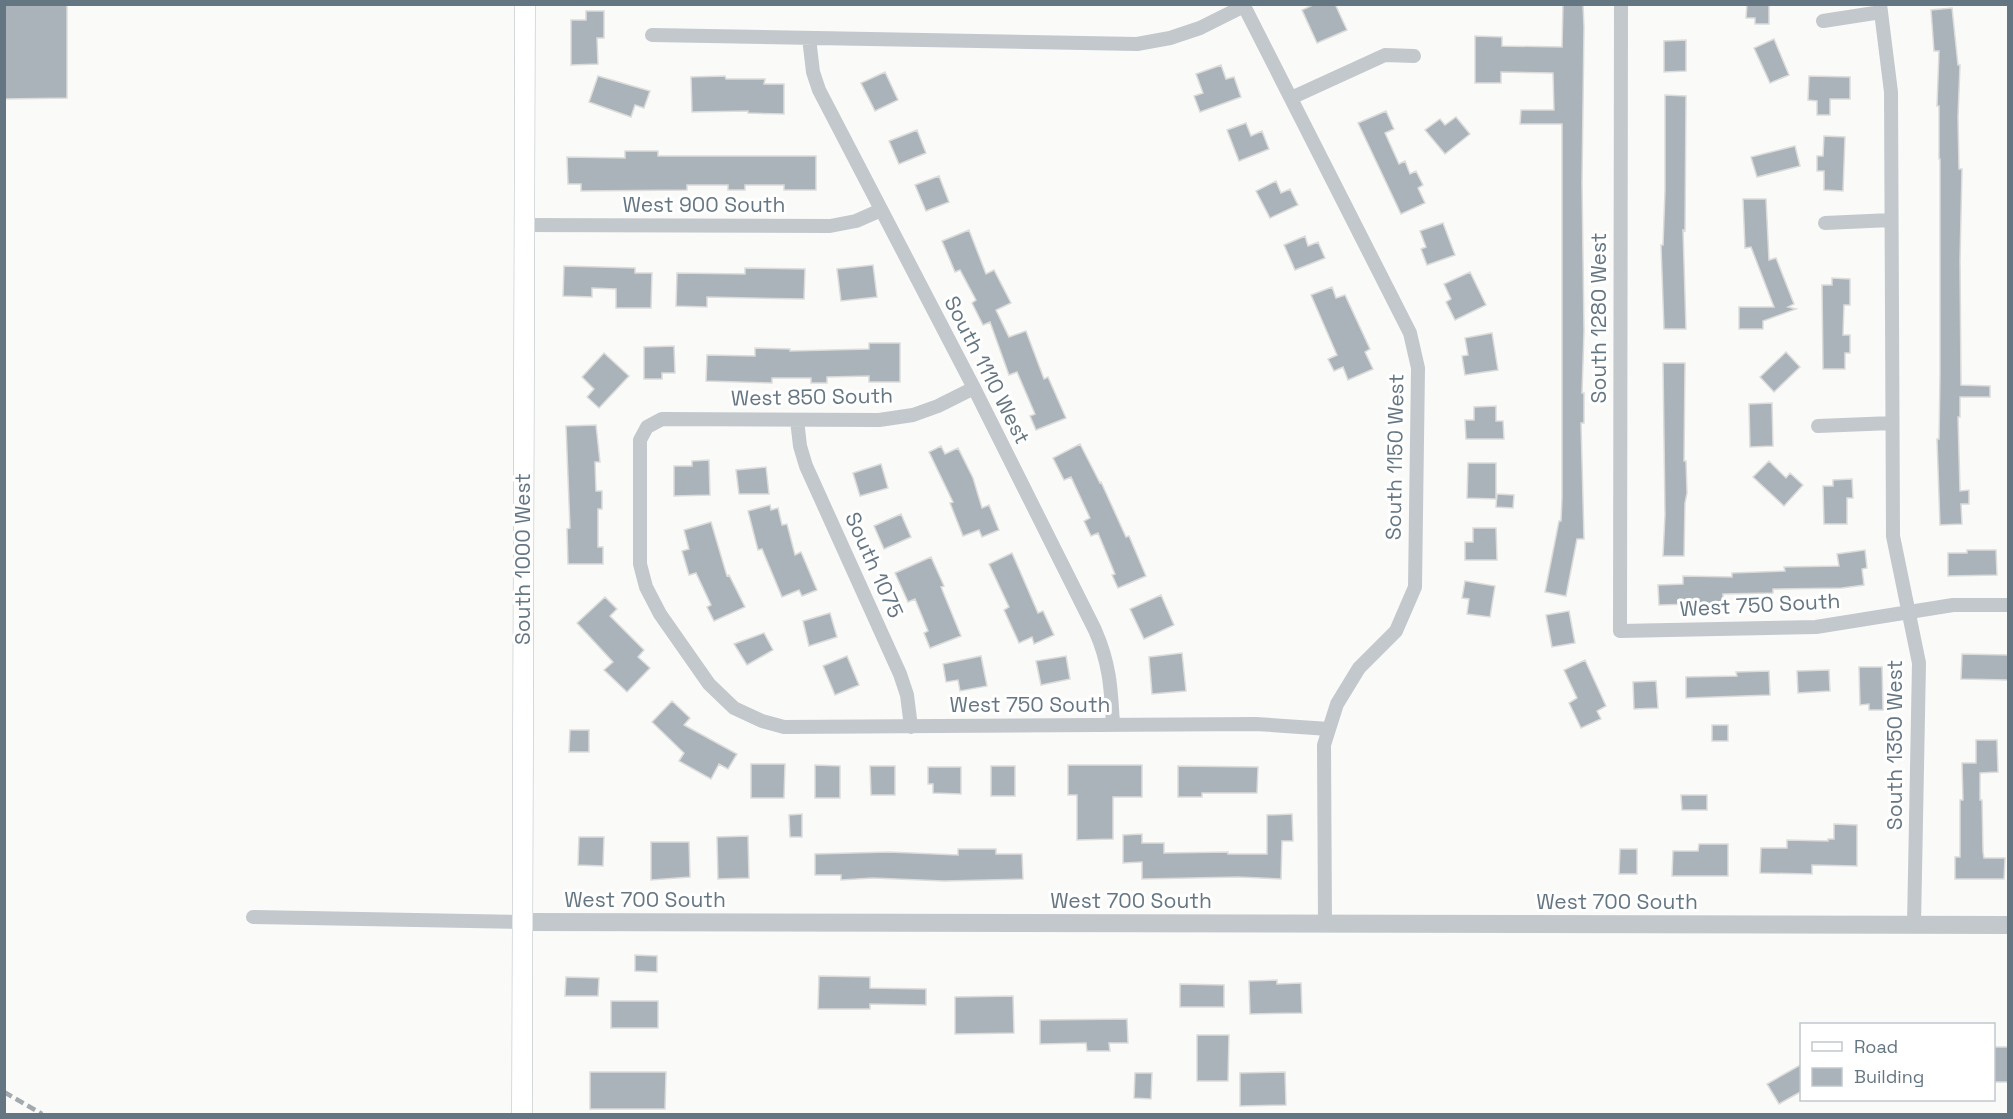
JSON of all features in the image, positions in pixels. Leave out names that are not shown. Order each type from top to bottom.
[{"type":"main road","name":"South 1000 West","points":[[522,1114],[525,4]]},
{"type":"street","name":"South 1280 West","points":[[1620,632],[1621,4]]},
{"type":"street","points":[[652,35],[1137,44],[1170,38],[1200,28],[1244,5]]},
{"type":"street","name":"South 1150 West","points":[[1244,5],[1410,333],[1418,368],[1415,587],[1396,632],[1359,668],[1337,704],[1324,745],[1325,924]]},
{"type":"street","name":"South 1350 West","points":[[1823,21],[1880,8],[1891,92],[1893,536],[1919,663],[1914,925]]},
{"type":"street","name":"South 1110 West","points":[[809,38],[813,72],[819,90],[974,388],[1105,654],[1111,681],[1113,725]]},
{"type":"street","points":[[1291,98],[1385,55],[1414,56]]},
{"type":"street","name":"West 900 South","points":[[524,225],[830,226],[856,221],[881,210]]},
{"type":"street","points":[[1825,223],[1891,220]]},
{"type":"street","name":"West 850 South","points":[[647,427],[662,419],[879,420],[913,415],[938,406],[974,388]]},
{"type":"street","name":"South 1075","points":[[797,420],[800,446],[806,466],[900,674],[907,695],[911,727]]},
{"type":"street","points":[[1818,426],[1892,423]]},
{"type":"street","name":"West 750 South","points":[[647,427],[640,440],[640,564],[646,587],[660,614],[709,684],[734,708],[762,721],[784,727],[1256,724],[1329,729]]},
{"type":"street","name":"West 750 South","points":[[1620,632],[1816,627],[1953,605],[2008,605]]},
{"type":"street","name":"West 700 South","points":[[253,917],[522,922],[2008,925]]},
{"type":"building","points":[[4,4],[67,4],[67,98],[4,99]]},
{"type":"building","points":[[1315,4],[1335,4],[1347,30],[1317,43],[1302,10]]},
{"type":"building","points":[[1563,4],[1583,4],[1584,27],[1582,393],[1584,393],[1584,423],[1581,423],[1584,539],[1577,539],[1566,596],[1545,592],[1559,521],[1561,521],[1562,498],[1562,124],[1520,124],[1521,110],[1554,110],[1553,73],[1501,72],[1501,83],[1475,83],[1475,36],[1502,37],[1502,46],[1562,47]]},
{"type":"building","points":[[1747,4],[1769,4],[1769,24],[1755,24],[1755,18],[1746,18]]},
{"type":"building","points":[[1952,8],[1958,65],[1960,65],[1958,117],[1959,169],[1962,169],[1961,385],[1990,386],[1990,397],[1960,397],[1960,417],[1958,417],[1960,491],[1969,490],[1969,504],[1961,504],[1962,524],[1940,525],[1937,439],[1939,439],[1940,375],[1940,159],[1939,106],[1937,106],[1939,51],[1934,51],[1931,10]]},
{"type":"building","points":[[586,11],[604,11],[604,38],[597,38],[598,64],[571,65],[571,20],[586,20]]},
{"type":"building","points":[[1774,39],[1789,75],[1770,83],[1754,48]]},
{"type":"building","points":[[1686,40],[1686,71],[1664,72],[1664,41]]},
{"type":"building","points":[[1221,65],[1226,79],[1234,77],[1241,97],[1200,112],[1194,96],[1203,93],[1196,74]]},
{"type":"building","points":[[885,72],[898,100],[875,111],[861,83]]},
{"type":"building","points":[[598,76],[650,91],[644,108],[635,105],[631,117],[589,102]]},
{"type":"building","points":[[725,76],[726,79],[765,79],[764,84],[784,84],[784,114],[748,113],[748,111],[692,112],[691,77]]},
{"type":"building","points":[[1809,76],[1850,77],[1850,99],[1830,99],[1830,115],[1817,115],[1817,101],[1808,100]]},
{"type":"building","points":[[1665,95],[1686,96],[1685,231],[1683,230],[1686,329],[1664,329],[1661,245],[1663,245],[1665,190]]},
{"type":"building","points":[[1386,111],[1394,129],[1385,133],[1399,164],[1405,161],[1410,174],[1416,171],[1423,185],[1418,188],[1425,203],[1401,214],[1358,123]]},
{"type":"building","points":[[1456,117],[1470,134],[1445,154],[1425,130],[1440,119],[1445,125]]},
{"type":"building","points":[[1246,123],[1251,136],[1262,131],[1269,149],[1239,161],[1227,130]]},
{"type":"building","points":[[917,130],[926,153],[899,164],[889,141]]},
{"type":"building","points":[[1824,136],[1845,137],[1843,191],[1824,190],[1824,171],[1817,171],[1817,156],[1823,156]]},
{"type":"building","points":[[1795,146],[1800,166],[1757,177],[1751,157]]},
{"type":"building","points":[[625,151],[658,151],[658,156],[816,156],[816,190],[784,190],[784,185],[745,185],[745,190],[728,190],[728,185],[687,185],[687,190],[581,191],[581,184],[568,184],[567,157],[625,158]]},
{"type":"building","points":[[939,176],[949,202],[926,211],[915,185]]},
{"type":"building","points":[[1276,181],[1281,193],[1290,189],[1298,205],[1270,218],[1256,191]]},
{"type":"building","points":[[1743,199],[1766,199],[1769,260],[1776,258],[1794,304],[1788,307],[1796,309],[1763,321],[1763,329],[1739,329],[1739,307],[1774,307],[1751,247],[1745,248]]},
{"type":"building","points":[[1443,223],[1455,255],[1427,265],[1421,249],[1426,247],[1420,231]]},
{"type":"building","points":[[969,230],[986,274],[994,270],[1011,303],[996,310],[1009,337],[1026,331],[1044,379],[1048,377],[1066,418],[1036,430],[1030,416],[1035,414],[1017,372],[1009,375],[990,322],[983,325],[972,303],[976,300],[960,270],[955,272],[942,241]]},
{"type":"building","points":[[1305,236],[1308,246],[1318,242],[1325,258],[1295,270],[1284,245]]},
{"type":"building","points":[[873,265],[877,297],[841,301],[837,269]]},
{"type":"building","points":[[564,266],[635,268],[635,273],[652,273],[651,308],[616,308],[616,289],[592,288],[592,297],[563,296]]},
{"type":"building","points":[[745,268],[805,269],[804,299],[707,297],[707,307],[676,306],[677,273],[745,274]]},
{"type":"building","points":[[1470,272],[1486,305],[1455,320],[1446,302],[1451,299],[1444,284]]},
{"type":"building","points":[[1832,278],[1850,279],[1850,305],[1844,305],[1843,335],[1850,335],[1850,353],[1845,353],[1845,369],[1823,369],[1822,285],[1832,285]]},
{"type":"building","points":[[1332,287],[1336,298],[1345,295],[1370,349],[1365,352],[1373,369],[1348,380],[1343,367],[1334,371],[1328,359],[1337,355],[1311,295]]},
{"type":"building","points":[[1492,333],[1498,370],[1465,375],[1462,356],[1468,355],[1465,338]]},
{"type":"building","points":[[869,343],[900,343],[900,382],[869,382],[869,376],[827,377],[827,383],[811,383],[811,378],[772,378],[772,383],[706,381],[707,355],[755,356],[755,348],[790,349],[790,351],[869,349]]},
{"type":"building","points":[[674,346],[675,373],[662,373],[662,379],[644,379],[644,347]]},
{"type":"building","points":[[1786,352],[1800,367],[1774,392],[1760,377]]},
{"type":"building","points":[[604,353],[629,376],[599,408],[587,397],[594,389],[582,377]]},
{"type":"building","points":[[1663,363],[1685,363],[1684,461],[1686,461],[1687,493],[1684,556],[1663,556],[1665,515]]},
{"type":"building","points":[[1772,403],[1773,446],[1750,447],[1749,404]]},
{"type":"building","points":[[1496,406],[1496,421],[1503,421],[1504,439],[1466,439],[1465,420],[1474,420],[1474,407]]},
{"type":"building","points":[[596,425],[600,462],[595,462],[596,491],[602,491],[602,509],[598,509],[598,547],[603,547],[603,564],[568,564],[567,529],[570,528],[566,426]]},
{"type":"building","points":[[1080,444],[1101,482],[1126,537],[1129,536],[1146,576],[1118,588],[1112,575],[1115,574],[1098,533],[1091,536],[1084,521],[1090,518],[1071,477],[1064,480],[1053,458]]},
{"type":"building","points":[[941,446],[945,454],[958,448],[973,478],[982,508],[989,505],[999,530],[982,537],[979,530],[963,536],[950,503],[953,502],[929,452]]},
{"type":"building","points":[[709,460],[710,495],[674,496],[674,466],[692,466],[692,461]]},
{"type":"building","points":[[1769,461],[1786,478],[1790,473],[1803,485],[1784,506],[1753,477]]},
{"type":"building","points":[[1468,463],[1496,463],[1496,499],[1467,498]]},
{"type":"building","points":[[881,464],[888,488],[860,496],[853,473]]},
{"type":"building","points":[[766,467],[769,494],[739,494],[736,470]]},
{"type":"building","points":[[1852,479],[1853,498],[1847,498],[1847,524],[1824,524],[1823,486],[1833,486],[1833,480]]},
{"type":"building","points":[[1497,494],[1514,495],[1513,508],[1496,507]]},
{"type":"building","points":[[770,505],[771,510],[778,508],[782,525],[787,524],[795,555],[801,552],[817,590],[802,596],[799,590],[782,597],[762,549],[758,550],[748,511]]},
{"type":"building","points":[[901,514],[911,537],[884,549],[874,526]]},
{"type":"building","points":[[711,522],[727,576],[729,575],[745,607],[714,621],[707,607],[711,605],[696,573],[689,575],[682,551],[689,549],[684,530]]},
{"type":"building","points":[[1473,528],[1496,528],[1497,560],[1465,560],[1465,542],[1473,542]]},
{"type":"building","points":[[1865,550],[1867,568],[1862,569],[1864,585],[1842,588],[1773,589],[1773,593],[1723,594],[1723,603],[1659,605],[1658,585],[1683,584],[1683,576],[1732,577],[1732,573],[1785,571],[1784,567],[1839,566],[1837,554]]},
{"type":"building","points":[[1967,550],[1996,550],[1997,575],[1948,576],[1948,553],[1967,553]]},
{"type":"building","points":[[1012,553],[1038,613],[1043,611],[1054,635],[1034,644],[1032,637],[1019,643],[1004,610],[1009,607],[989,564]]},
{"type":"building","points":[[931,557],[944,586],[941,587],[961,636],[930,648],[924,633],[928,631],[915,599],[908,602],[895,573]]},
{"type":"building","points":[[1465,581],[1495,586],[1490,617],[1467,614],[1469,599],[1462,598]]},
{"type":"building","points":[[1161,595],[1174,625],[1144,639],[1130,609]]},
{"type":"building","points":[[605,597],[617,609],[610,616],[644,650],[638,657],[650,668],[627,692],[604,670],[613,662],[577,623]]},
{"type":"building","points":[[1569,611],[1575,643],[1552,647],[1546,615]]},
{"type":"building","points":[[830,613],[837,637],[809,646],[803,621]]},
{"type":"building","points":[[764,633],[773,650],[747,665],[734,644]]},
{"type":"building","points":[[1182,653],[1186,691],[1152,694],[1149,657]]},
{"type":"building","points":[[1962,654],[2008,655],[2008,680],[1961,679]]},
{"type":"building","points":[[847,656],[859,685],[835,695],[823,666]]},
{"type":"building","points":[[981,656],[987,686],[960,691],[958,680],[946,682],[943,664]]},
{"type":"building","points":[[1066,656],[1070,679],[1041,685],[1036,661]]},
{"type":"building","points":[[1585,660],[1606,706],[1597,711],[1601,719],[1581,728],[1569,703],[1577,698],[1564,670]]},
{"type":"building","points":[[1859,667],[1882,667],[1883,710],[1869,710],[1869,704],[1860,705]]},
{"type":"building","points":[[1829,670],[1830,691],[1798,693],[1797,671]]},
{"type":"building","points":[[1769,671],[1770,695],[1686,698],[1686,677],[1737,676],[1736,672]]},
{"type":"building","points":[[1656,681],[1658,708],[1634,709],[1633,682]]},
{"type":"building","points":[[672,701],[690,718],[684,725],[737,754],[728,769],[719,764],[711,779],[679,761],[684,753],[652,722]]},
{"type":"building","points":[[1712,725],[1728,725],[1728,741],[1712,741]]},
{"type":"building","points":[[570,730],[589,730],[589,752],[569,752]]},
{"type":"building","points":[[1976,740],[1997,740],[1998,772],[1980,773],[1980,800],[1982,800],[1984,858],[2005,858],[2004,879],[1955,879],[1955,857],[1960,857],[1962,763],[1976,763]]},
{"type":"building","points":[[751,764],[785,764],[784,798],[751,798]]},
{"type":"building","points":[[815,765],[840,766],[840,798],[815,798]]},
{"type":"building","points":[[1068,765],[1142,765],[1142,797],[1113,797],[1113,839],[1077,840],[1077,795],[1068,795]]},
{"type":"building","points":[[870,766],[895,766],[895,795],[871,795]]},
{"type":"building","points":[[991,766],[1015,766],[1015,796],[991,796]]},
{"type":"building","points":[[1178,766],[1258,767],[1257,793],[1202,793],[1202,797],[1178,797]]},
{"type":"building","points":[[928,767],[961,767],[961,794],[933,793],[933,784],[928,784]]},
{"type":"building","points":[[1681,795],[1707,795],[1707,810],[1682,810]]},
{"type":"building","points":[[802,814],[802,837],[790,837],[789,815]]},
{"type":"building","points":[[1292,814],[1293,841],[1282,841],[1281,879],[1238,877],[1142,879],[1142,862],[1123,863],[1123,835],[1142,834],[1142,843],[1164,843],[1164,853],[1267,854],[1267,815]]},
{"type":"building","points":[[1834,824],[1857,825],[1857,866],[1812,865],[1812,874],[1760,873],[1761,848],[1787,848],[1787,840],[1828,841],[1828,839],[1834,839]]},
{"type":"building","points":[[748,836],[749,878],[718,879],[717,837]]},
{"type":"building","points":[[579,837],[604,837],[603,866],[578,865]]},
{"type":"building","points":[[651,842],[689,842],[690,877],[651,880]]},
{"type":"building","points":[[1699,844],[1728,844],[1728,876],[1672,876],[1673,851],[1698,851]]},
{"type":"building","points":[[958,849],[996,849],[996,854],[1022,854],[1023,879],[944,881],[873,878],[841,880],[841,875],[815,875],[815,854],[889,852],[958,855]]},
{"type":"building","points":[[1620,849],[1637,849],[1637,874],[1619,874]]},
{"type":"building","points":[[635,955],[657,956],[657,972],[635,971]]},
{"type":"building","points":[[819,976],[870,977],[870,988],[926,989],[926,1005],[870,1004],[870,1009],[818,1009]]},
{"type":"building","points":[[566,977],[599,978],[598,996],[565,996]]},
{"type":"building","points":[[1277,980],[1277,984],[1301,983],[1302,1013],[1250,1014],[1249,981]]},
{"type":"building","points":[[1180,984],[1224,985],[1224,1007],[1180,1007]]},
{"type":"building","points":[[1013,996],[1014,1033],[955,1034],[955,997]]},
{"type":"building","points":[[611,1001],[658,1001],[658,1028],[611,1028]]},
{"type":"building","points":[[1127,1019],[1128,1043],[1109,1043],[1110,1051],[1087,1051],[1086,1043],[1040,1044],[1040,1020]]},
{"type":"building","points":[[1197,1035],[1229,1035],[1228,1081],[1197,1081]]},
{"type":"building","points":[[1995,1047],[2008,1047],[2008,1082],[1995,1082]]},
{"type":"building","points":[[1800,1065],[1800,1092],[1779,1104],[1767,1084]]},
{"type":"building","points":[[590,1072],[666,1072],[665,1109],[590,1109]]},
{"type":"building","points":[[1285,1072],[1286,1105],[1240,1106],[1240,1073]]},
{"type":"building","points":[[1135,1073],[1152,1073],[1151,1099],[1134,1098]]},
{"type":"railway","points":[[4,1092],[42,1114]]}]
